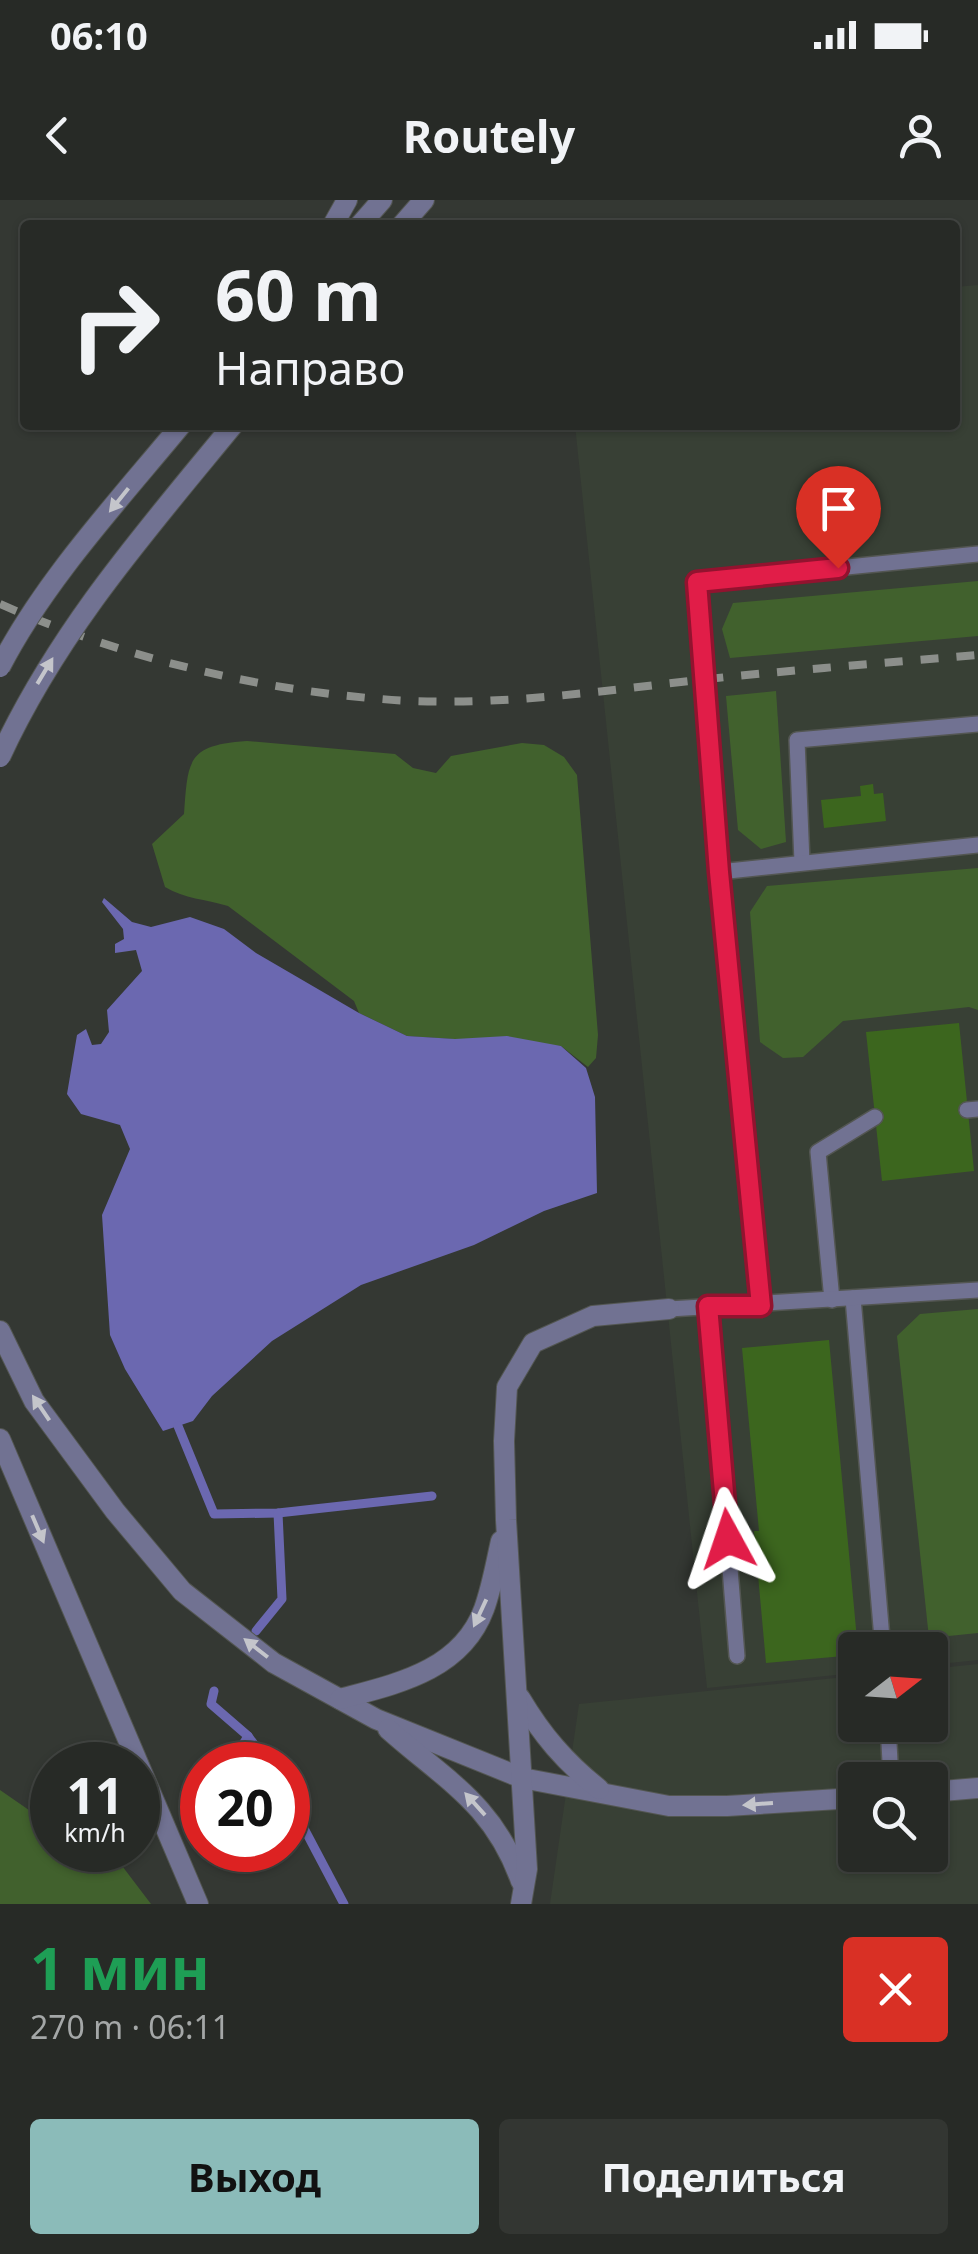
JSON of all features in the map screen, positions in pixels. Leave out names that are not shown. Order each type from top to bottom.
[{"type":"street","points":[[364,220],[382,200]]},
{"type":"street","points":[[406,220],[424,200]]},
{"type":"street","points":[[0,667],[11,645],[84,544],[177,430]]},
{"type":"street","points":[[0,758],[45,668],[115,570],[229,430]]},
{"type":"street","points":[[522,1896],[526,1869],[506,1520],[507,1387],[533,1343],[593,1316],[669,1310]]},
{"type":"street","points":[[0,1331],[34,1400],[115,1511],[182,1591],[274,1662],[376,1719],[522,1778],[669,1806],[838,1799]]},
{"type":"street","points":[[0,1440],[198,1904]]},
{"type":"street","points":[[340,1698],[396,1686],[447,1660],[464,1643],[484,1612],[506,1520]]},
{"type":"street","points":[[517,1692],[539,1730],[564,1761],[604,1793]]},
{"type":"street","points":[[376,1719],[442,1771],[493,1824],[514,1860],[522,1896]]},
{"type":"street","points":[[948,1790],[978,1788]]},
{"type":"lane","points":[[761,1306],[719,872],[697,582],[978,554]]},
{"type":"lane","points":[[802,862],[797,740],[978,724]]},
{"type":"lane","points":[[719,872],[978,845]]},
{"type":"lane","points":[[832,1300],[818,1152],[875,1117]]},
{"type":"lane","points":[[669,1310],[978,1290]]},
{"type":"lane","points":[[853,1298],[882,1632]]},
{"type":"lane","points":[[708,1306],[738,1656]]},
{"type":"shaded area","points":[[978,285],[978,1660],[948,1663],[948,1632],[838,1632],[838,1675],[707,1688],[576,430],[960,430],[960,287]]},
{"type":"shaded area","points":[[104,898],[132,922],[151,927],[190,917],[224,929],[256,953],[407,1036],[507,1036],[561,1046],[586,1068],[595,1097],[597,1193],[544,1211],[474,1245],[361,1285],[272,1341],[212,1396],[193,1421],[163,1431],[125,1369],[110,1335],[102,1215],[130,1149],[120,1125],[81,1114],[67,1094],[77,1035],[86,1029],[92,1045],[101,1044],[109,1032],[107,1010],[142,971],[136,950],[115,953],[115,944],[124,939],[123,929],[102,902]]},
{"type":"shaded area","points":[[978,1664],[978,1904],[550,1904],[579,1704],[838,1678],[838,1742],[948,1742],[948,1667]]},
{"type":"green space","points":[[978,581],[978,636],[730,658],[722,629],[733,603]]},
{"type":"green space","points":[[776,691],[786,842],[761,849],[738,830],[726,696]]},
{"type":"green space","points":[[247,741],[395,754],[413,768],[436,773],[451,756],[522,743],[544,745],[564,757],[577,775],[598,1035],[596,1058],[588,1067],[561,1046],[407,1036],[359,1013],[354,1001],[228,906],[165,887],[152,844],[184,814],[187,780],[194,759],[212,746]]},
{"type":"green space","points":[[978,868],[978,1010],[969,1007],[843,1021],[803,1057],[783,1058],[760,1042],[750,912],[767,886]]},
{"type":"green space","points":[[978,1309],[978,1633],[948,1636],[948,1632],[928,1632],[897,1336],[920,1314]]},
{"type":"green space","points":[[0,1790],[30,1811],[30,1872],[127,1872],[151,1904],[0,1904]]},
{"type":"building","points":[[873,784],[874,794],[883,793],[886,821],[824,828],[821,800],[861,796],[860,786]]},
{"type":"building","points":[[959,1023],[974,1171],[882,1181],[866,1032]]},
{"type":"building","points":[[829,1340],[856,1632],[838,1632],[838,1657],[766,1663],[754,1531],[759,1531],[742,1348]]},
{"type":"waterway","points":[[178,1426],[214,1514],[278,1513],[432,1496]]},
{"type":"waterway","points":[[256,1631],[282,1599],[278,1513]]},
{"type":"waterway","points":[[214,1691],[211,1704],[252,1742]]},
{"type":"waterway","points":[[244,1742],[248,1736]]},
{"type":"waterway","points":[[310,1840],[344,1904]]},
{"type":"railway","points":[[0,604],[91,639],[186,667],[284,687],[381,699],[460,702],[540,697],[978,655]]},
{"type":"route","points":[[728,1539],[708,1306],[761,1306],[719,872],[697,582],[838,568]]}]
